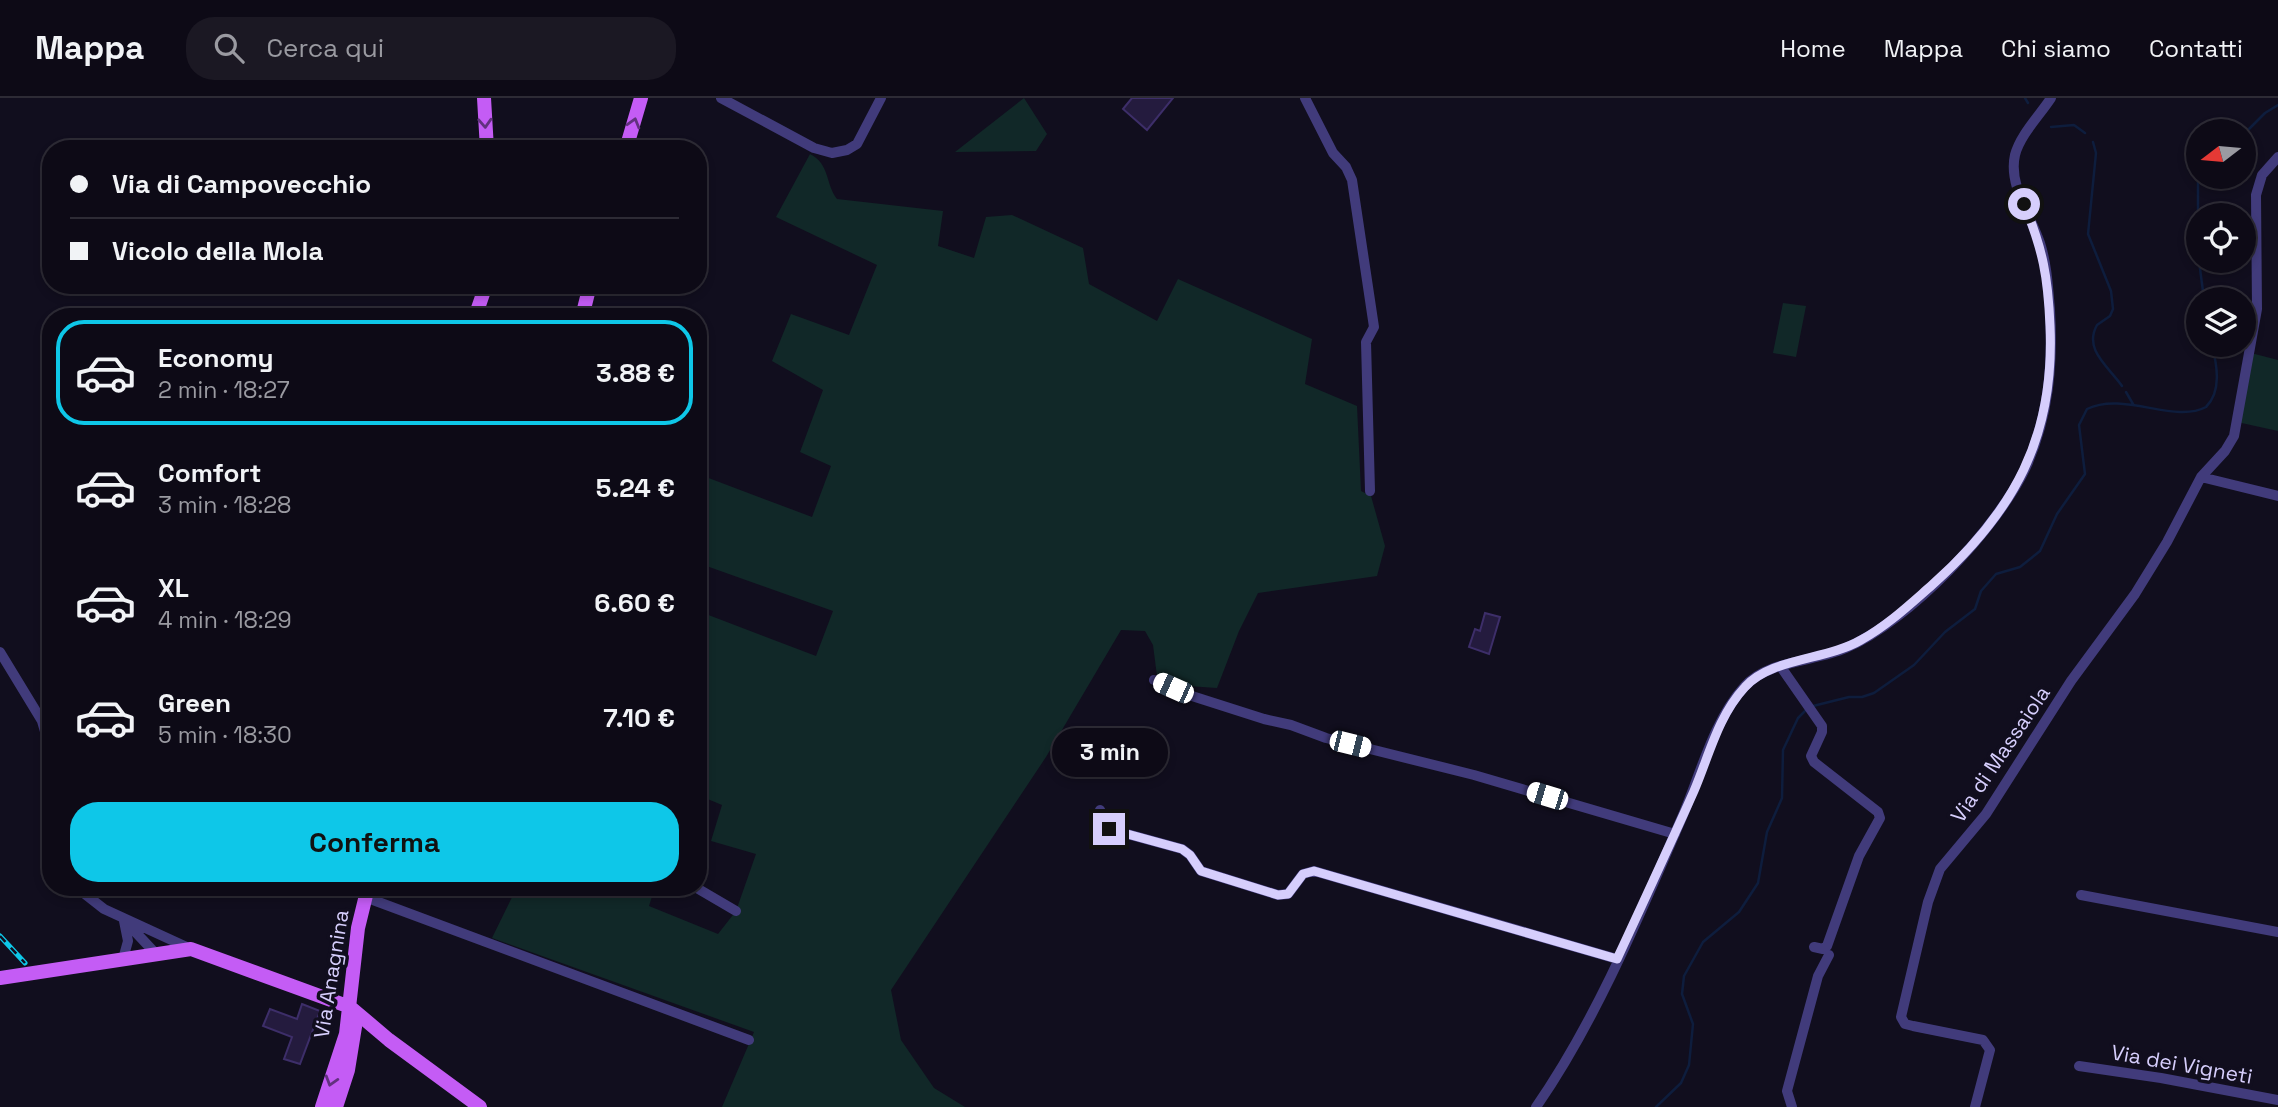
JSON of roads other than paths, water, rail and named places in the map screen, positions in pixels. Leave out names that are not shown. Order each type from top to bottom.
[{"type":"main road","points":[[484,98],[486,140]]},
{"type":"main road","points":[[629,140],[641,98]]},
{"type":"main road","name":"Via Anagnina","points":[[337,1107],[348,1070],[354,1010],[372,896]]},
{"type":"main road","points":[[0,978],[122,959],[153,951],[191,950],[354,1010],[480,1107]]},
{"type":"main road","name":"Via Anagnina","points":[[323,1107],[354,1010]]},
{"type":"street","points":[[721,98],[814,148],[832,153],[847,150],[857,144],[881,98]]},
{"type":"street","points":[[1305,98],[1333,153],[1346,167],[1352,180],[1360,226],[1374,327],[1366,342],[1370,491]]},
{"type":"street","points":[[1536,1107],[1579,1041],[1675,834],[1718,728],[1741,691],[1754,678],[1843,649],[1888,623],[1972,546],[2003,507],[2024,471],[2048,400],[2051,347],[2046,265],[2040,242],[2018,188],[2014,158],[2021,141],[2051,98]]},
{"type":"street","name":"Via di Massaiola","points":[[1975,1107],[1990,1050],[1983,1040],[1913,1026],[1902,1020],[1905,990],[1932,888],[1945,861],[1986,814],[2071,681],[2135,594],[2167,542],[2201,477],[2225,451],[2236,427],[2257,309],[2256,195],[2266,169],[2278,157]]},
{"type":"street","points":[[2201,477],[2278,496]]},
{"type":"street","points":[[0,652],[42,721]]},
{"type":"street","points":[[1781,667],[1818,719],[1822,732],[1811,756],[1814,762],[1878,812],[1880,818],[1859,856],[1827,946],[1823,949],[1814,947]]},
{"type":"street","points":[[1154,680],[1192,696],[1264,719],[1291,724],[1326,738],[1474,775],[1675,834]]},
{"type":"street","points":[[1100,810],[1109,829],[1182,849],[1190,855],[1201,871],[1278,895],[1288,894],[1303,874],[1314,871],[1617,959]]},
{"type":"street","points":[[707,894],[736,911]]},
{"type":"street","points":[[2081,895],[2278,932]]},
{"type":"street","points":[[87,896],[122,918],[191,950]]},
{"type":"street","points":[[383,896],[749,1040]]},
{"type":"street","points":[[1828,900],[1842,904]]},
{"type":"street","points":[[122,918],[153,951],[162,936]]},
{"type":"street","points":[[122,918],[128,941],[122,959]]},
{"type":"street","points":[[1792,1107],[1787,1091],[1818,976],[1829,955]]},
{"type":"street","name":"Via dei Vigneti","points":[[2079,1066],[2278,1100]]},
{"type":"waterway","points":[[2025,98],[2028,103]]},
{"type":"waterway","points":[[2256,122],[2278,105]]},
{"type":"waterway","points":[[2051,127],[2074,125],[2085,133]]},
{"type":"waterway","points":[[2093,142],[2096,153],[2088,234],[2111,291],[2113,309],[2110,316],[2097,325],[2093,342],[2099,358],[2122,386]]},
{"type":"waterway","points":[[2198,189],[2198,203]]},
{"type":"waterway","points":[[2201,273],[2202,287]]},
{"type":"waterway","points":[[1813,706],[1874,693],[1914,665],[1945,632],[1975,609],[1981,591],[1996,574],[2020,567],[2040,551],[2057,514],[2085,474],[2079,425],[2087,409],[2101,404],[2117,403],[2179,412],[2206,407],[2216,386],[2214,357]]},
{"type":"waterway","points":[[2126,392],[2133,404]]},
{"type":"waterway","points":[[1656,1107],[1681,1083],[1689,1065],[1693,1024],[1682,994],[1684,976],[1703,942],[1739,912],[1758,883],[1767,832],[1782,798],[1783,750],[1798,718],[1807,709]]},
{"type":"railway","points":[[0,936],[25,963]]}]
